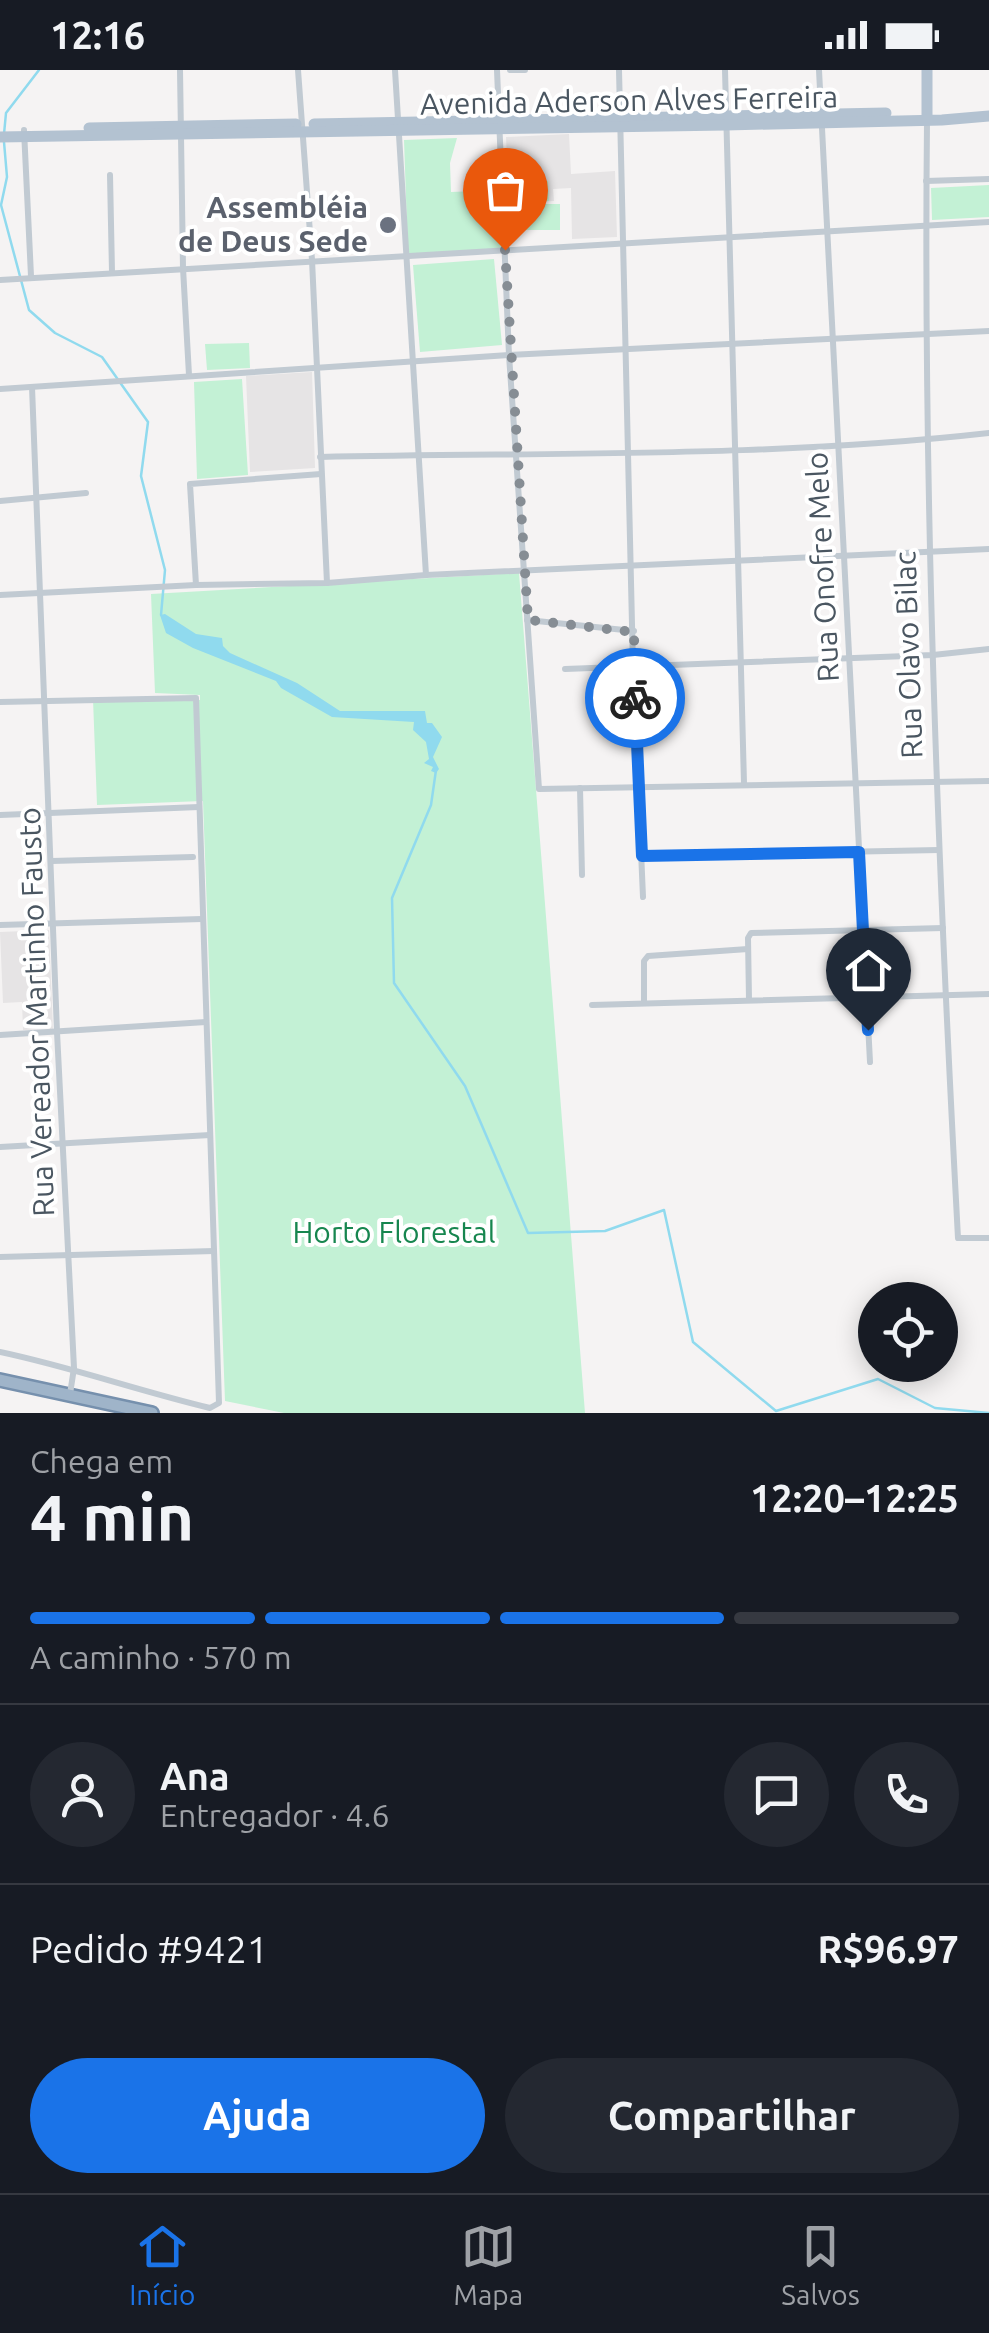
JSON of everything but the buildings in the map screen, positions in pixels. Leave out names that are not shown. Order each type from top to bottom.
[{"type":"highway","points":[[0,1380],[148,1413]]},
{"type":"main road","name":"Rua Olavo Bilac","points":[[927,70],[927,117]]},
{"type":"main road","name":"Avenida Aderson Alves Ferreira","points":[[0,134],[989,116]]},
{"type":"street","points":[[180,70],[189,375]]},
{"type":"street","points":[[298,70],[312,260],[327,583]]},
{"type":"street","points":[[395,70],[426,575]]},
{"type":"street","points":[[497,70],[509,355],[538,786],[542,789],[989,780]]},
{"type":"street","points":[[510,70],[525,70]]},
{"type":"street","points":[[618,70],[643,896]]},
{"type":"street","points":[[725,70],[744,783]]},
{"type":"street","name":"Rua Onofre Melo","points":[[819,70],[870,1062]]},
{"type":"street","name":"Rua Olavo Bilac","points":[[927,117],[926,334],[932,655],[958,1238],[989,1238]]},
{"type":"street","points":[[24,133],[32,276]]},
{"type":"street","points":[[110,175],[112,272]]},
{"type":"street","points":[[926,181],[989,179]]},
{"type":"street","points":[[0,280],[989,222]]},
{"type":"street","points":[[0,388],[509,355],[989,330]]},
{"type":"street","name":"Rua Vereador Martinho Fausto","points":[[32,386],[57,1032],[70,1254],[74,1368],[70,1395]]},
{"type":"street","points":[[320,456],[735,452],[989,433]]},
{"type":"street","points":[[196,585],[190,484],[321,474]]},
{"type":"street","points":[[0,501],[86,493]]},
{"type":"street","points":[[0,595],[989,550]]},
{"type":"street","points":[[528,620],[634,632]]},
{"type":"street","points":[[565,669],[932,655],[989,649]]},
{"type":"street","points":[[0,702],[196,698],[217,1406],[208,1407],[92,1377],[74,1368],[0,1352]]},
{"type":"street","points":[[580,788],[582,875]]},
{"type":"street","points":[[0,815],[199,807]]},
{"type":"street","points":[[642,856],[939,850]]},
{"type":"street","points":[[52,861],[193,857]]},
{"type":"street","points":[[0,925],[202,919]]},
{"type":"street","points":[[749,1000],[748,936],[754,932],[942,928]]},
{"type":"street","points":[[644,1002],[644,961],[650,955],[748,949]]},
{"type":"street","points":[[592,1005],[989,994]]},
{"type":"street","points":[[0,1035],[206,1022]]},
{"type":"street","points":[[0,1147],[210,1135]]},
{"type":"street","points":[[0,1257],[214,1251]]},
{"type":"shaded area","points":[[569,134],[571,174],[615,171],[617,237],[572,239],[571,188],[553,189],[554,201],[509,203],[506,137]]},
{"type":"shaded area","points":[[312,372],[315,468],[250,472],[246,376]]},
{"type":"shaded area","points":[[49,930],[53,1029],[23,1030],[22,1002],[3,1003],[0,932]]},
{"type":"green space","points":[[457,138],[450,163],[451,192],[501,190],[503,251],[408,255],[404,140]]},
{"type":"green space","points":[[548,181],[549,201],[518,202],[517,182]]},
{"type":"green space","points":[[989,185],[989,217],[932,220],[931,188]]},
{"type":"green space","points":[[518,204],[560,204],[560,230],[518,230]]},
{"type":"green space","points":[[494,259],[502,345],[420,352],[413,265]]},
{"type":"green space","points":[[249,343],[250,368],[207,370],[205,344]]},
{"type":"green space","points":[[242,379],[248,475],[197,479],[194,382]]},
{"type":"green space","name":"Horto Florestal","points":[[519,573],[585,1413],[284,1413],[225,1401],[203,801],[97,805],[93,699],[200,700],[200,695],[155,693],[151,594]]},
{"type":"water","points":[[165,614],[196,634],[222,638],[230,653],[297,683],[340,711],[425,711],[427,723],[432,723],[442,737],[433,757],[439,769],[436,773],[431,771],[433,767],[424,763],[429,759],[426,742],[413,730],[414,722],[332,717],[281,688],[276,681],[166,633],[160,615]]},
{"type":"waterway","points":[[4,134],[6,113],[39,70]]},
{"type":"waterway","points":[[4,142],[7,177],[1,205],[29,310],[55,333],[102,357],[148,422],[141,476],[165,570],[161,615]]},
{"type":"waterway","points":[[436,770],[431,805],[392,898],[394,983],[465,1086],[528,1233],[605,1231],[664,1210],[693,1342],[776,1411],[878,1379],[935,1408],[989,1413]]},
{"type":"way so far","points":[[505,250],[528,620],[634,632],[635,698]]},
{"type":"place","name":"Assembléia de Deus Sede","points":[[388,225]]},
{"type":"route","points":[[635,698],[642,856],[859,852],[868,1030]]}]
